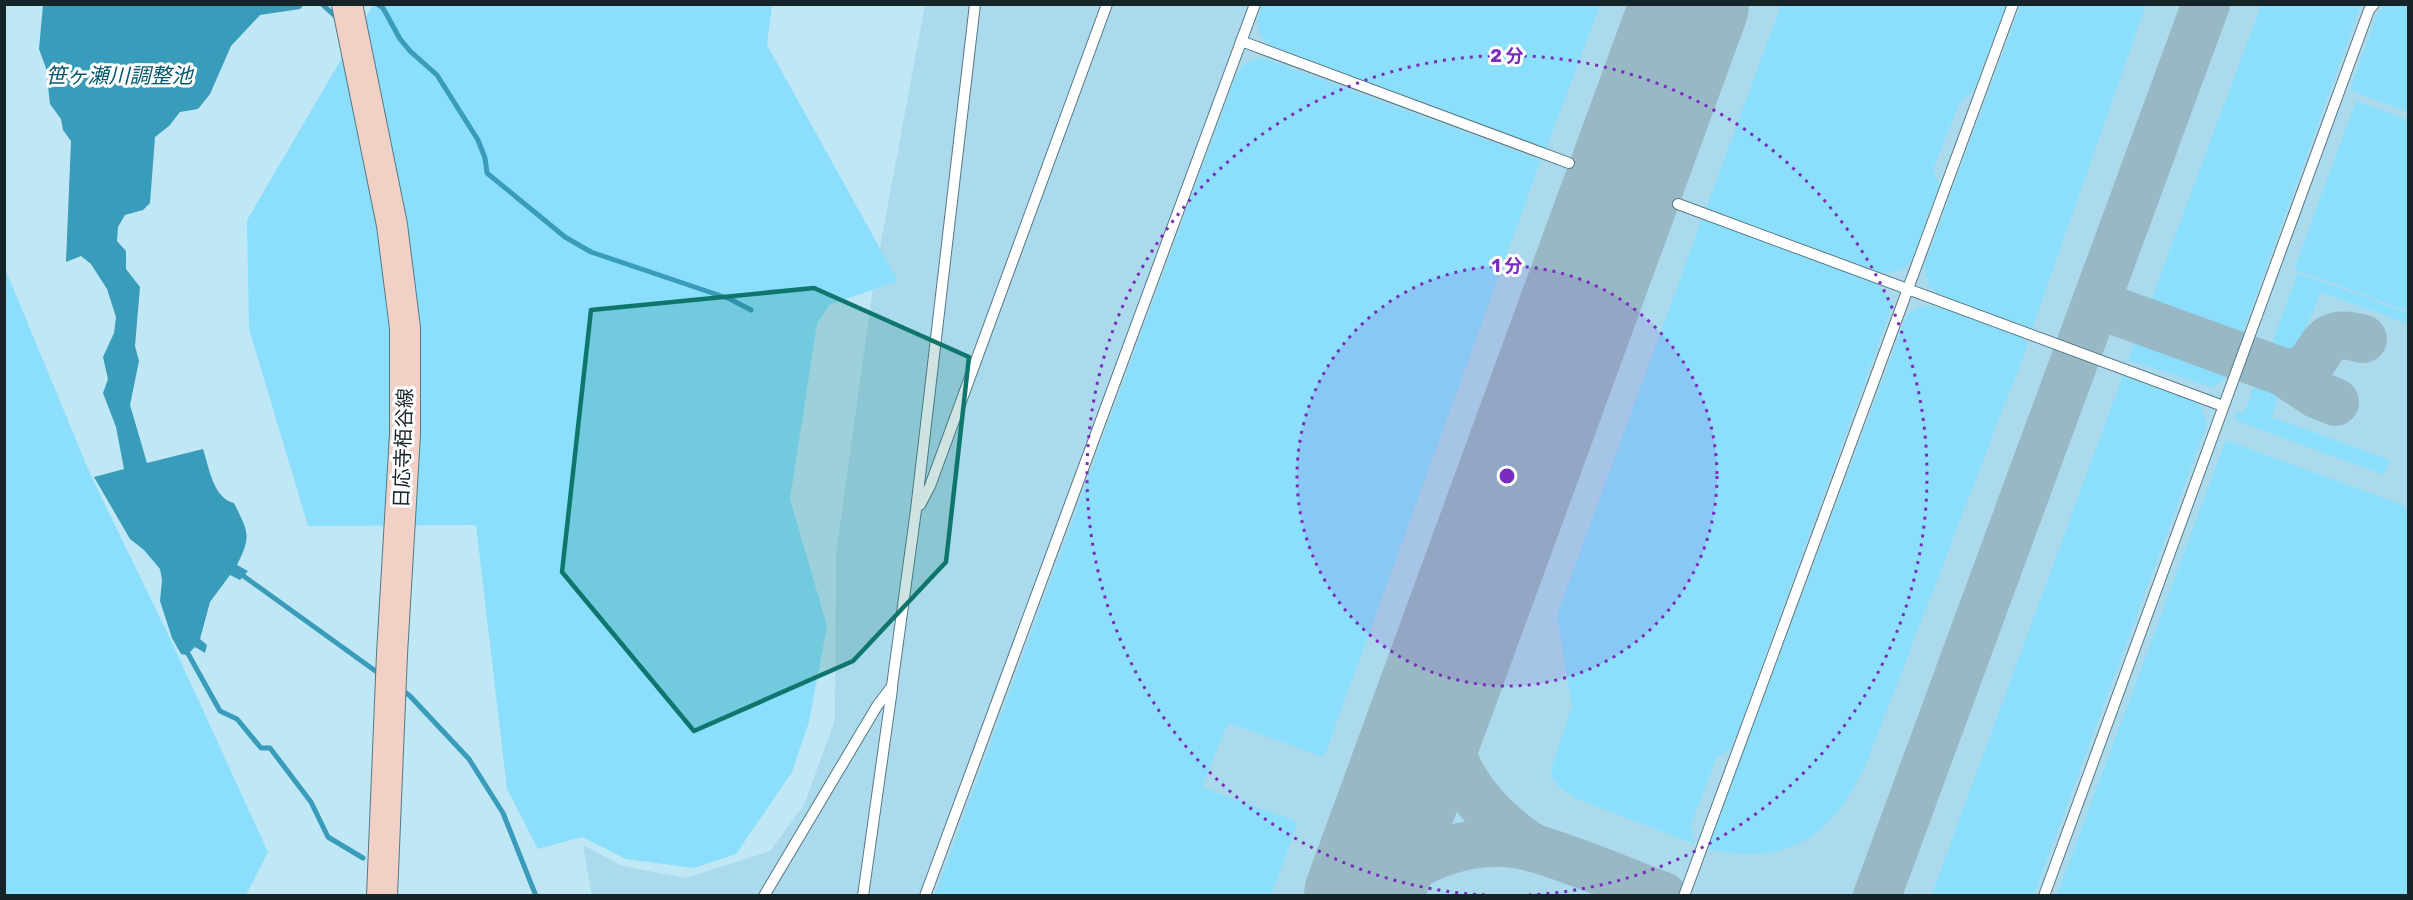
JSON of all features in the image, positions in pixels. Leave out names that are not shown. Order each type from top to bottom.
[{"type":"main road","name":"日応寺栢谷線","points":[[347,4],[392,225],[405,328],[405,434],[392,654],[382,896]]},
{"type":"lane","points":[[863,896],[916,510],[975,4]]},
{"type":"lane","points":[[916,510],[930,486],[1107,4]]},
{"type":"lane","points":[[925,896],[1255,4]]},
{"type":"lane","points":[[1684,896],[2013,4]]},
{"type":"lane","points":[[2044,896],[2369,10],[2374,4]]},
{"type":"lane","points":[[1241,41],[1569,164]]},
{"type":"lane","points":[[1678,204],[2223,406]]},
{"type":"lane","points":[[764,896],[877,706],[892,686]]},
{"type":"highlighted area","points":[[814,288],[969,357],[946,562],[853,661],[694,731],[562,572],[591,310]]},
{"type":"shaded area","points":[[2021,4],[2146,5],[2032,329],[1938,294],[1929,286],[1924,266]]},
{"type":"shaded area","points":[[373,5],[772,5],[767,45],[898,281],[829,305],[817,324],[790,499],[827,626],[809,722],[792,772],[736,854],[694,868],[626,859],[582,837],[538,849],[507,789],[476,525],[308,526],[249,329],[247,220]]},
{"type":"shaded area","points":[[925,5],[2408,5],[2408,895],[592,896],[583,845],[622,866],[686,878],[770,851],[804,805],[835,720],[836,554],[875,274]]},
{"type":"shaded area","points":[[1262,5],[1600,5],[1546,150],[1270,46],[1262,37],[1258,27]]},
{"type":"shaded area","points":[[1781,5],[2006,5],[1974,90],[1960,102],[1933,169],[1939,186],[1911,262],[1900,270],[1878,272],[1706,208]]},
{"type":"shaded area","points":[[2261,5],[2361,5],[2241,337],[2150,303]]},
{"type":"shaded area","points":[[2385,5],[2408,5],[2408,112],[2350,90],[2377,14]]},
{"type":"shaded area","points":[[1254,59],[1266,59],[1541,160],[1324,757],[1228,723],[1202,787],[1298,822],[1271,895],[935,895],[1235,78],[1242,66]]},
{"type":"shaded area","points":[[2356,101],[2408,120],[2408,311],[2294,269]]},
{"type":"shaded area","points":[[1702,219],[1876,283],[1892,303],[1735,739],[1730,749],[1716,759],[1691,825],[1694,844],[1577,799],[1558,786],[1551,775],[1572,706],[1557,615]]},
{"type":"shaded area","points":[[4,266],[91,476],[168,634],[268,852],[246,895],[5,895]]},
{"type":"shaded area","points":[[2298,273],[2408,313],[2408,324],[2321,292],[2296,351],[2284,352],[2270,348]]},
{"type":"shaded area","points":[[1919,307],[1945,309],[2022,337],[2028,344],[1867,762],[1854,788],[1839,809],[1823,827],[1806,840],[1786,849],[1763,853],[1737,853],[1707,849],[1907,315]]},
{"type":"shaded area","points":[[2135,340],[2227,372],[2224,379],[2214,387],[2128,360]]},
{"type":"shaded area","points":[[2123,375],[2194,401],[2201,407],[2207,424],[2034,895],[1931,896]]},
{"type":"shaded area","points":[[2256,381],[2271,387],[2277,393],[2272,417],[2390,460],[2384,475],[2234,420],[2237,411],[2244,413]]},
{"type":"shaded area","points":[[2226,440],[2408,507],[2408,895],[2057,895]]},
{"type":"water","name":"笹ヶ瀬川調整池","points":[[43,5],[304,5],[300,9],[260,15],[231,46],[210,94],[198,109],[180,112],[169,126],[155,137],[150,203],[143,210],[125,215],[118,227],[117,241],[126,251],[126,269],[140,287],[135,346],[139,361],[130,405],[147,463],[203,449],[217,488],[221,495],[234,503],[245,527],[245,547],[237,565],[248,571],[240,580],[230,575],[210,602],[200,639],[207,645],[205,653],[195,647],[187,655],[181,654],[172,638],[160,601],[162,580],[160,569],[144,550],[130,539],[94,477],[124,469],[116,427],[103,393],[108,379],[103,357],[114,333],[116,317],[107,289],[91,264],[81,256],[66,262],[71,141],[63,130],[61,119],[50,104],[46,68],[39,49]]},
{"type":"waterway","points":[[322,4],[335,16],[338,15]]},
{"type":"waterway","points":[[377,4],[383,8],[400,39],[410,51],[437,75],[478,140],[485,158],[487,173],[565,237],[591,252],[730,299],[751,310]]},
{"type":"waterway","points":[[238,572],[381,675]]},
{"type":"waterway","points":[[186,650],[220,711],[237,719],[261,748],[270,748],[311,802],[328,837],[363,858]]},
{"type":"waterway","points":[[401,689],[469,759],[503,813],[536,896]]},
{"type":"taxiway","points":[[1877,896],[2206,4]]},
{"type":"taxiway","points":[[2096,304],[2283,372],[2298,371],[2307,366],[2325,343],[2333,337],[2345,335],[2363,339]]},
{"type":"taxiway","points":[[2283,372],[2316,394],[2335,402]]},
{"type":"taxiway","points":[[1459,634],[1444,697],[1446,729],[1451,751],[1470,789],[1483,805],[1498,821],[1533,848]]},
{"type":"taxiway","points":[[1376,896],[1391,881],[1428,858],[1449,850],[1491,843],[1534,848],[1663,896]]},
{"type":"runway","points":[[1363,896],[1690,4]]}]
